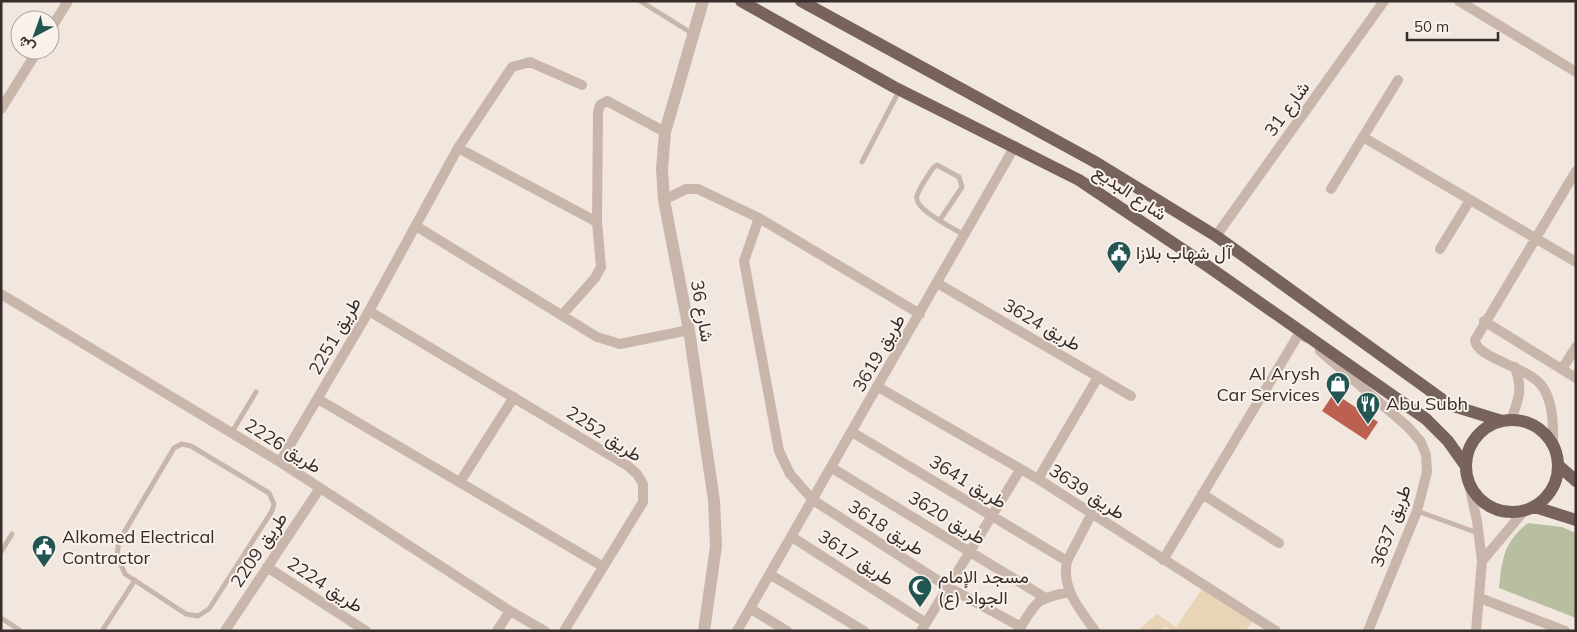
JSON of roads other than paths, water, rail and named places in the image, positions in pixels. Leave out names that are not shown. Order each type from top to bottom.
[{"type":"main road","name":"شارع البديع","points":[[741,1],[900,90],[1015,146],[1079,180],[1206,265],[1426,419],[1448,441],[1465,465]]},
{"type":"main road","name":"شارع البديع","points":[[800,1],[1098,162],[1216,236],[1450,406],[1507,420]]},
{"type":"main road","points":[[1529,509],[1552,489],[1558,464],[1553,446],[1536,427],[1507,420],[1479,433],[1469,448],[1465,465],[1469,484],[1473,492],[1487,506],[1505,512],[1529,509],[1576,520]]},
{"type":"main road","points":[[1558,464],[1576,480]]},
{"type":"street","points":[[60,14],[68,1]]},
{"type":"street","name":"شارع 36","points":[[703,1],[666,132],[662,169],[664,200],[689,330],[714,501],[716,546],[704,631]]},
{"type":"street","name":"شارع 31","points":[[1216,236],[1384,1]]},
{"type":"street","points":[[1459,1],[1576,72]]},
{"type":"street","points":[[1,109],[32,60]]},
{"type":"street","name":"طريق 2251","points":[[280,462],[369,311],[458,148],[512,67],[530,62],[582,85]]},
{"type":"street","points":[[1331,189],[1398,80]]},
{"type":"street","points":[[562,315],[595,278],[601,266],[597,222],[598,112],[600,105],[607,101],[666,132]]},
{"type":"street","points":[[1363,137],[1576,262]]},
{"type":"street","name":"طريق 3619","points":[[737,631],[771,575],[1015,146]]},
{"type":"street","points":[[458,148],[597,222]]},
{"type":"street","points":[[1553,446],[1552,410],[1544,388],[1535,378],[1482,352],[1476,347],[1475,336],[1576,171]]},
{"type":"street","points":[[664,200],[686,189],[698,189],[759,218],[920,314]]},
{"type":"street","points":[[1440,249],[1470,200]]},
{"type":"street","name":"طريق 3618","points":[[759,218],[744,261],[779,452],[790,474],[813,500],[948,587],[1019,629]]},
{"type":"street","points":[[416,226],[597,337],[620,344],[689,330]]},
{"type":"street","name":"طريق 3624","points":[[937,283],[1131,396]]},
{"type":"street","name":"طريق 2226","points":[[1,294],[280,462],[510,611],[545,631]]},
{"type":"street","name":"طريق 2252","points":[[369,311],[628,466],[641,479],[644,490],[641,508],[602,566],[564,631]]},
{"type":"street","points":[[1484,321],[1576,378]]},
{"type":"street","points":[[1164,560],[1300,332]]},
{"type":"street","name":"طريق 3637","points":[[1300,332],[1408,427],[1421,442],[1426,455],[1427,472],[1417,511],[1368,631]]},
{"type":"street","points":[[1562,369],[1576,347]]},
{"type":"street","points":[[1507,420],[1519,397],[1521,384],[1515,367]]},
{"type":"street","points":[[1038,480],[1098,377]]},
{"type":"street","name":"طريق 3639","points":[[878,388],[1038,480],[1276,631]]},
{"type":"street","points":[[460,482],[514,397]]},
{"type":"street","points":[[318,399],[602,566]]},
{"type":"street","name":"طريق 3641","points":[[852,432],[1067,560]]},
{"type":"street","name":"طريق 3620","points":[[832,468],[1044,597]]},
{"type":"street","name":"طريق 3617","points":[[792,537],[924,627],[1020,470]]},
{"type":"street","points":[[1469,484],[1479,534],[1482,561],[1476,631]]},
{"type":"street","name":"طريق 2209","points":[[225,631],[320,488]]},
{"type":"street","points":[[1202,494],[1278,543]]},
{"type":"street","points":[[1482,561],[1529,509]]},
{"type":"street","points":[[1092,515],[1067,560],[1066,583],[1069,592],[1095,631]]},
{"type":"street","name":"طريق 2224","points":[[267,567],[366,631]]},
{"type":"street","points":[[771,575],[864,631]]},
{"type":"street","points":[[1019,629],[1033,606],[1044,597],[1069,592]]},
{"type":"street","points":[[1480,598],[1566,631]]},
{"type":"street","points":[[751,609],[787,631]]},
{"type":"street","points":[[498,631],[510,611]]},
{"type":"lane","points":[[640,1],[693,34]]},
{"type":"lane","points":[[862,162],[900,90]]},
{"type":"lane","points":[[940,220],[962,187],[959,177],[937,165],[933,168],[916,196],[920,207],[940,220],[964,235]]},
{"type":"lane","points":[[231,433],[256,392]]},
{"type":"lane","points":[[185,444],[191,446],[272,496],[274,504],[272,511],[209,609],[202,615],[190,616],[135,580],[125,574],[118,562],[119,541],[178,446],[185,444]]},
{"type":"lane","points":[[1417,511],[1479,534]]},
{"type":"lane","points":[[1,552],[12,534]]},
{"type":"lane","points":[[102,631],[135,580]]},
{"type":"lane","points":[[1,618],[21,631]]},
{"type":"place","name":"آل شهاب بلازا","points":[[1119,274]]},
{"type":"place","name":"Al Arysh Car Services","points":[[1338,405]]},
{"type":"place","name":"Abu Subh","points":[[1368,425]]},
{"type":"place","name":"Alkomed Electrical Contractor","points":[[44,568]]},
{"type":"place","name":"مسجد الإمام الجواد (ع)","points":[[920,608]]}]
